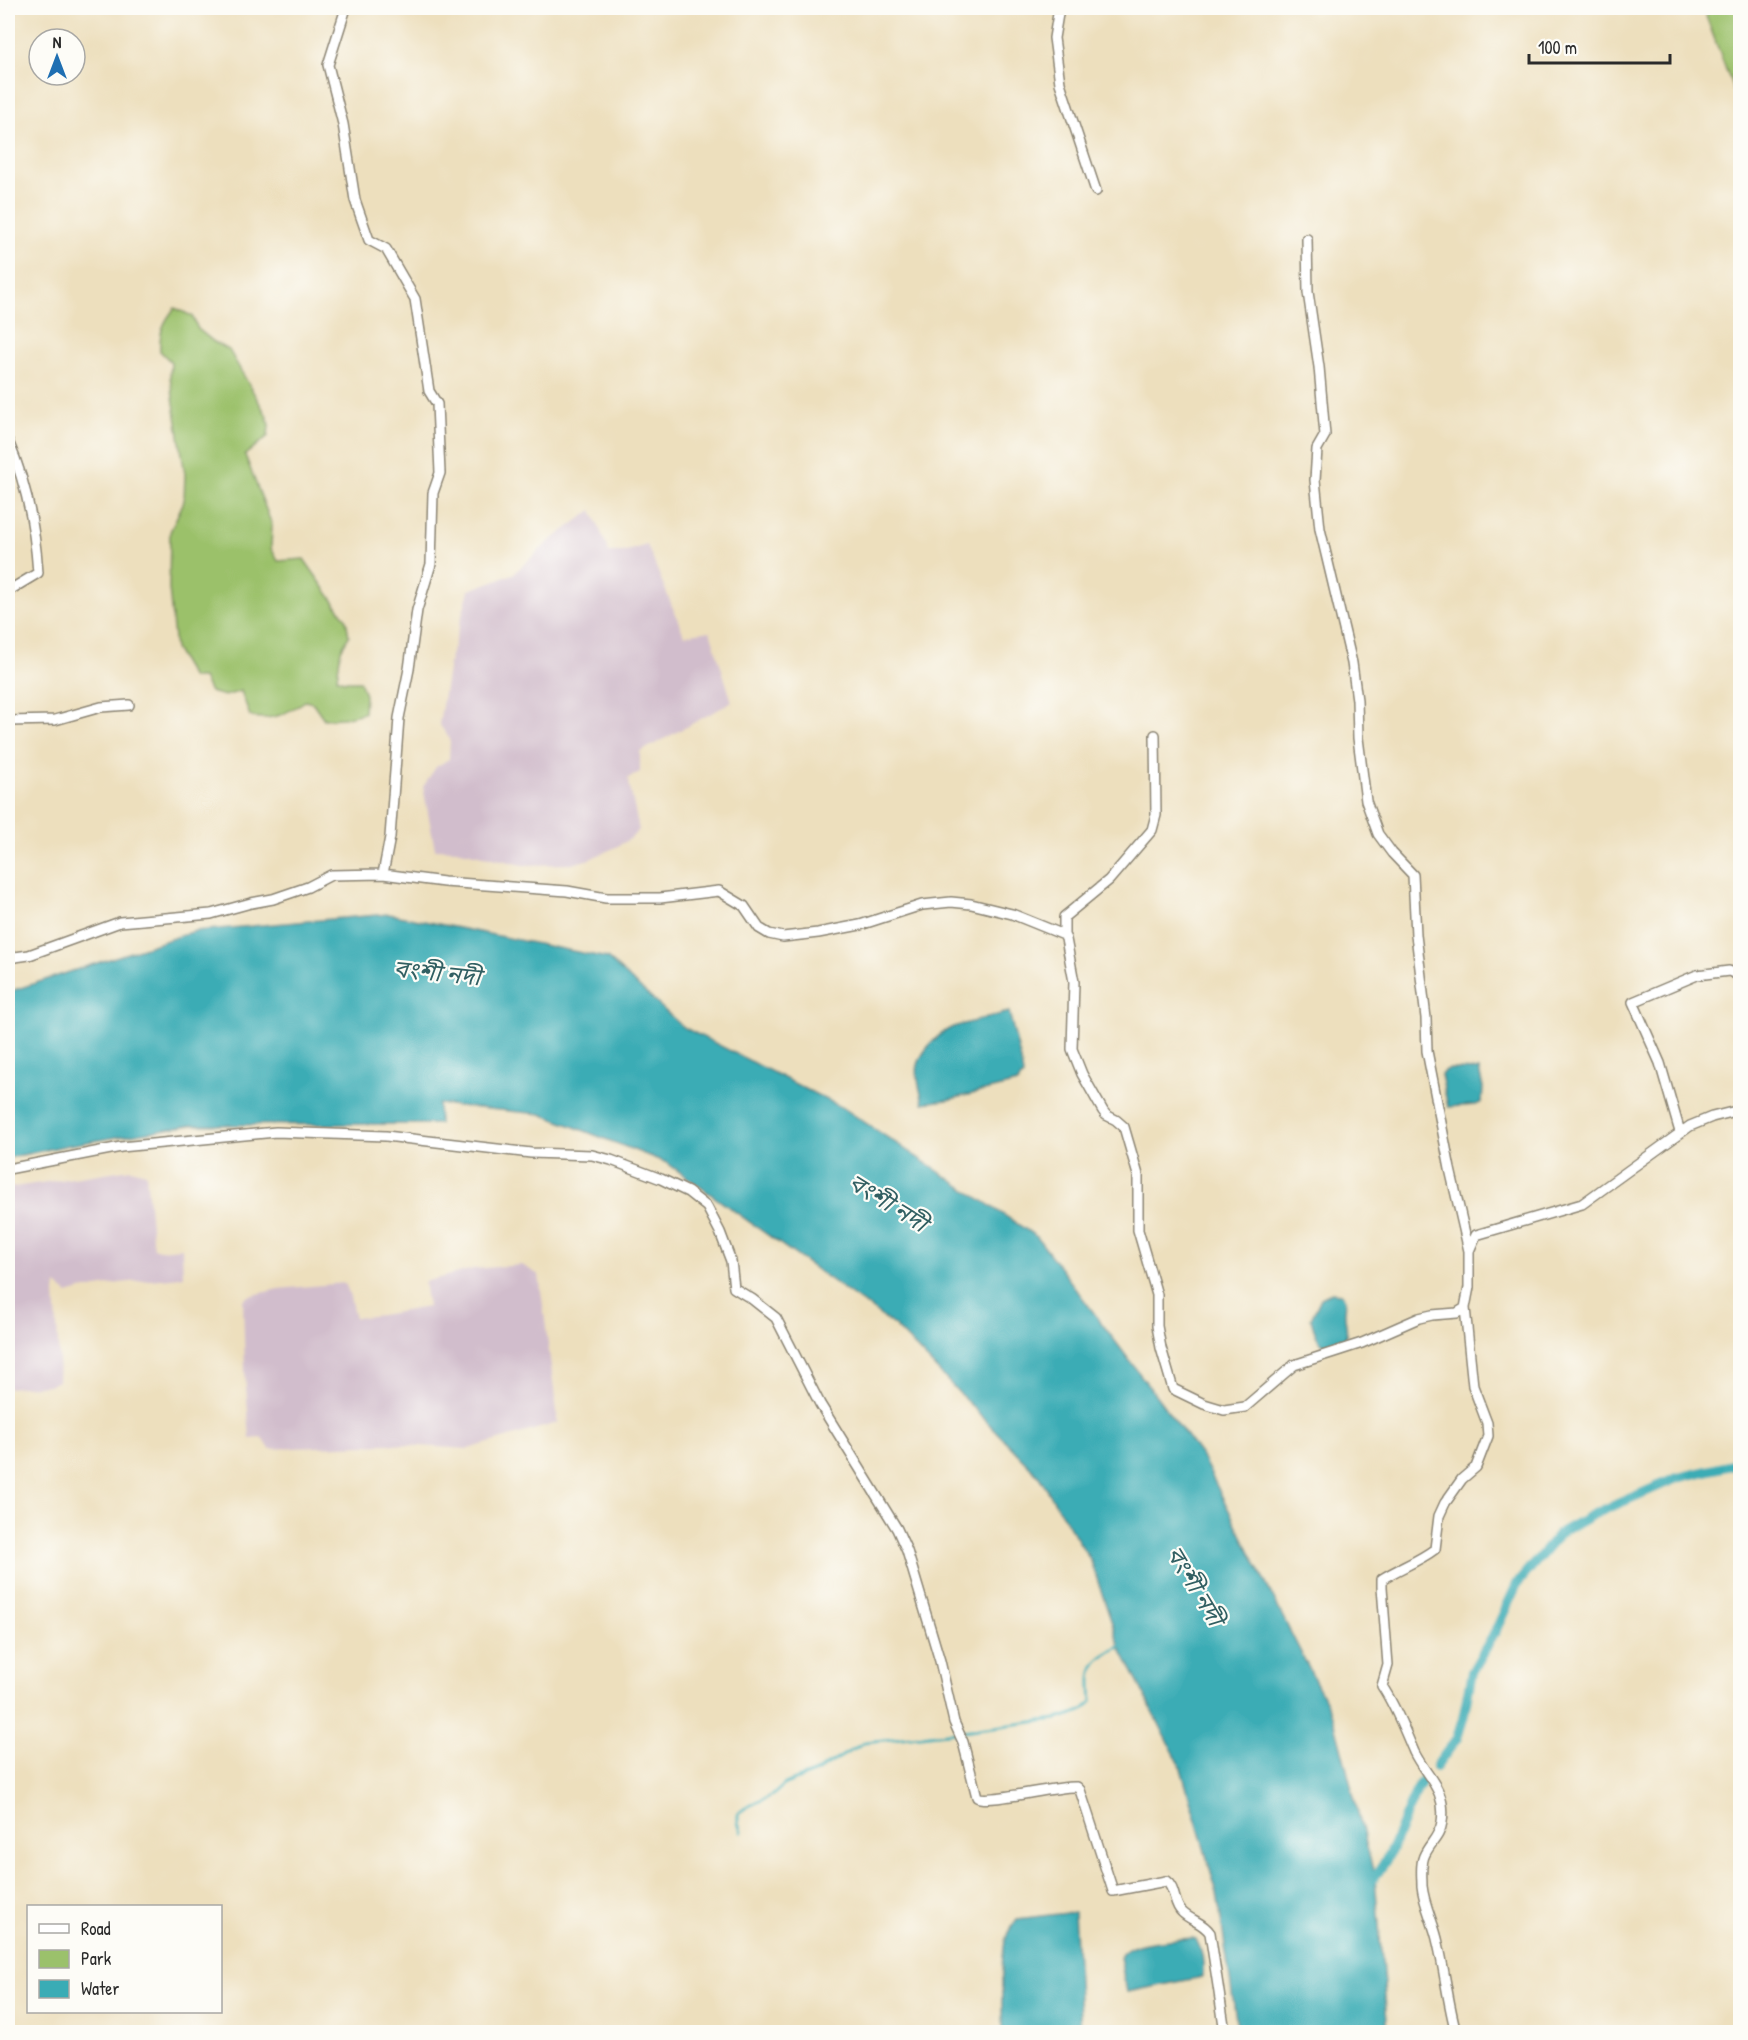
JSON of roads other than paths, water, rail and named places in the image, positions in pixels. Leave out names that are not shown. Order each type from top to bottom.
[{"type":"street","points":[[346,8],[328,65],[343,124],[355,200],[369,240],[386,249],[415,298],[429,391],[437,404],[440,454],[440,473],[434,493],[431,564],[417,610],[409,669],[399,718],[390,837],[383,874]]},
{"type":"street","points":[[1059,8],[1054,38],[1060,83],[1096,191]]},
{"type":"street","points":[[1307,239],[1308,292],[1319,367],[1325,435],[1317,449],[1315,480],[1320,529],[1353,663],[1358,738],[1366,801],[1378,834],[1413,875],[1427,1050],[1450,1169],[1469,1251],[1469,1287],[1465,1308],[1473,1386],[1487,1424],[1488,1436],[1476,1467],[1462,1479],[1445,1503],[1439,1516],[1435,1550],[1382,1579],[1388,1665],[1382,1686],[1393,1703],[1420,1763],[1433,1779],[1442,1805],[1440,1832],[1425,1854],[1422,1864],[1422,1888],[1438,1940],[1448,2003],[1456,2032]]},
{"type":"street","points":[[8,441],[24,481],[32,512],[38,573],[8,591]]},
{"type":"street","points":[[8,721],[55,720],[101,707],[129,705]]},
{"type":"street","points":[[1155,735],[1156,815],[1152,830],[1109,880],[1064,917],[1064,935],[1074,982],[1072,1049],[1082,1074],[1103,1111],[1124,1127],[1138,1175],[1138,1230],[1157,1295],[1159,1337],[1173,1389],[1204,1404],[1224,1410],[1245,1407],[1294,1365],[1362,1343],[1419,1318],[1457,1313],[1465,1308]]},
{"type":"street","points":[[8,958],[29,955],[120,922],[211,914],[273,899],[300,891],[331,875],[383,874],[444,882],[567,891],[606,898],[660,898],[719,891],[744,906],[759,928],[769,934],[783,937],[849,927],[922,905],[951,902],[1012,914],[1064,935]]},
{"type":"street","points":[[1680,1132],[1660,1063],[1633,1002],[1697,975],[1729,971],[1740,976]]},
{"type":"street","points":[[1469,1251],[1476,1235],[1582,1204],[1690,1126],[1712,1117],[1740,1110]]},
{"type":"street","points":[[8,1168],[122,1147],[276,1132],[386,1136],[531,1153],[592,1155],[661,1179],[688,1192],[707,1207],[720,1232],[731,1261],[734,1288],[776,1318],[820,1404],[897,1529],[907,1551],[935,1642],[954,1722],[963,1742],[977,1797],[992,1799],[1077,1787],[1080,1790],[1113,1891],[1166,1881],[1170,1884],[1182,1912],[1205,1926],[1210,1933],[1225,2032]]},
{"type":"water","name":"বংশী নদী","points":[[389,914],[607,958],[683,1027],[843,1108],[1037,1237],[1202,1457],[1333,1716],[1375,1878],[1388,2032],[1238,2032],[1217,1893],[1180,1765],[1120,1647],[1091,1561],[1038,1475],[895,1326],[667,1163],[541,1114],[438,1104],[439,1124],[191,1125],[69,1145],[8,1158],[8,992],[195,931]]},
{"type":"water","points":[[1009,1012],[1023,1076],[1017,1083],[947,1100],[923,1103],[917,1069],[920,1059],[932,1043],[942,1033],[953,1027]]},
{"type":"water","points":[[1445,1070],[1479,1070],[1483,1088],[1482,1102],[1476,1105],[1448,1107],[1441,1075]]},
{"type":"water","points":[[1331,1293],[1342,1294],[1344,1298],[1347,1329],[1342,1343],[1327,1346],[1318,1339],[1311,1319],[1321,1298]]},
{"type":"water","points":[[1074,1912],[1081,2032],[1002,2032],[1003,1955],[1009,1931],[1017,1919]]},
{"type":"water","points":[[1196,1939],[1202,1953],[1203,1977],[1127,1992],[1120,1958],[1124,1952],[1141,1944]]},
{"type":"waterway","points":[[1436,1767],[1457,1738],[1472,1672],[1495,1632],[1517,1584],[1560,1533],[1592,1515],[1677,1478],[1740,1463]]},
{"type":"waterway","points":[[962,1731],[1057,1719],[1082,1711],[1092,1702],[1091,1681],[1094,1666],[1103,1656],[1122,1646]]},
{"type":"waterway","points":[[741,1832],[738,1813],[773,1795],[785,1784],[816,1772],[865,1742],[956,1732]]},
{"type":"waterway","points":[[1365,1886],[1376,1875],[1392,1849],[1423,1780]]}]
